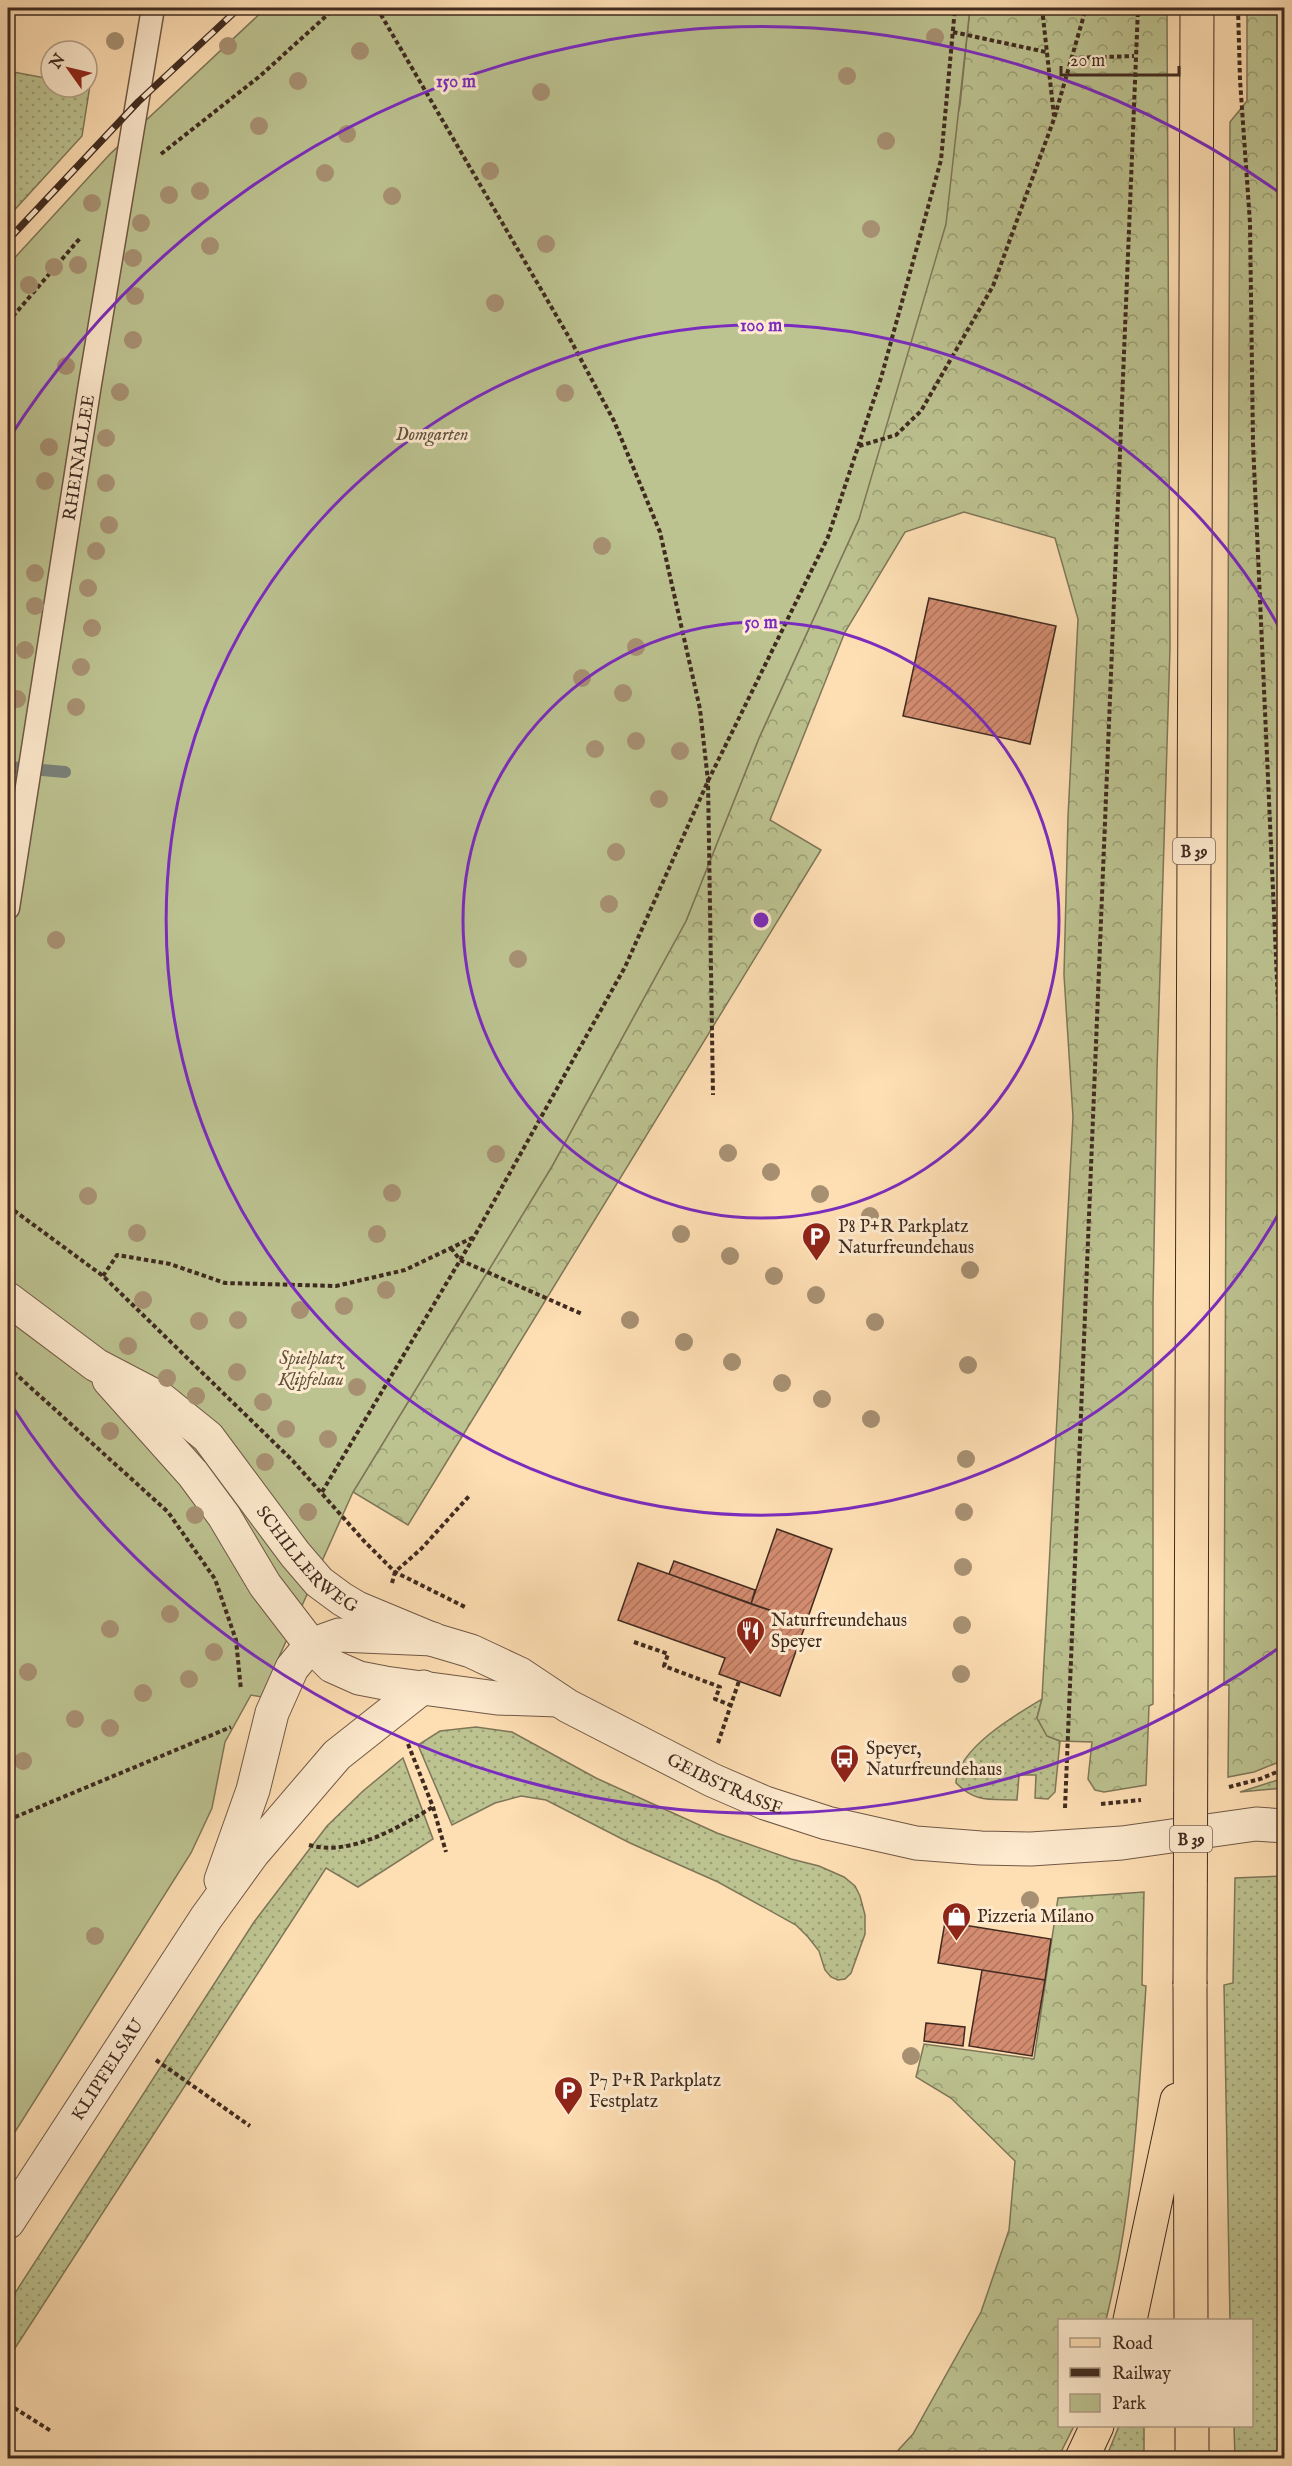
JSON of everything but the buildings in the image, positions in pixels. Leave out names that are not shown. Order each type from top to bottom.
[{"type":"main road","name":"B 39","points":[[1191,2319],[1190,1984],[1197,8]]},
{"type":"main road","points":[[1130,2319],[1191,2033]]},
{"type":"main road","points":[[1082,2458],[1098,2427]]},
{"type":"main road","points":[[1192,2427],[1192,2458]]},
{"type":"street","name":"SCHILLERWEG","points":[[8,1299],[96,1365],[161,1399],[208,1437],[319,1582],[357,1608],[434,1640],[471,1651],[520,1674],[558,1700]]},
{"type":"street","name":"SCHILLERWEG","points":[[96,1365],[193,1474],[224,1516],[265,1585],[311,1645]]},
{"type":"street","points":[[311,1645],[339,1635],[434,1640]]},
{"type":"street","name":"GEIBSTRASSE","points":[[311,1645],[332,1666],[359,1678],[497,1698],[558,1700],[712,1780],[765,1803],[827,1823],[916,1843],[1031,1849],[1122,1843],[1256,1824],[1284,1826]]},
{"type":"street","name":"KLIPFELSAU","points":[[206,1918],[253,1790],[272,1713],[292,1668],[311,1645]]},
{"type":"street","name":"KLIPFELSAU","points":[[8,2222],[206,1918],[254,1853],[338,1755],[423,1687]]},
{"type":"lane","name":"RHEINALLEE","points":[[8,908],[90,384],[153,8]]},
{"type":"path","points":[[124,186],[186,132],[260,76],[335,8]]},
{"type":"path","points":[[377,8],[570,339],[614,421],[660,532],[700,709],[708,781],[713,1095]]},
{"type":"path","points":[[322,1492],[474,1237],[625,967],[708,781],[828,537],[881,378],[941,160],[956,8]]},
{"type":"path","points":[[1042,8],[1054,119]]},
{"type":"path","points":[[858,446],[896,435],[921,411],[993,286],[1054,119],[1086,8]]},
{"type":"path","points":[[1053,1809],[1065,1808],[1134,56],[1138,8]]},
{"type":"path","points":[[1239,8],[1240,80],[1250,223],[1253,443],[1284,1136]]},
{"type":"path","points":[[953,32],[1047,52]]},
{"type":"path","points":[[1072,58],[1134,56]]},
{"type":"path","points":[[8,322],[85,231]]},
{"type":"path","points":[[8,1206],[103,1276],[322,1492],[364,1541],[395,1572],[475,1612]]},
{"type":"path","points":[[103,1276],[117,1255],[170,1264],[225,1283],[336,1286],[405,1270],[474,1237]]},
{"type":"path","points":[[451,1248],[460,1260],[582,1314]]},
{"type":"path","points":[[8,1366],[168,1512],[215,1579],[236,1640],[241,1691]]},
{"type":"path","points":[[395,1572],[422,1548],[470,1495]]},
{"type":"path","points":[[634,1642],[668,1654],[664,1666],[720,1688],[715,1699],[730,1705]]},
{"type":"path","points":[[718,1743],[739,1681]]},
{"type":"path","points":[[8,1820],[234,1725]]},
{"type":"path","points":[[708,1738],[728,1748]]},
{"type":"path","points":[[407,1741],[433,1807],[446,1852]]},
{"type":"path","points":[[1260,1779],[1284,1769]]},
{"type":"path","points":[[306,1844],[330,1848],[360,1844],[433,1807]]},
{"type":"path","points":[[186,2081],[250,2126]]},
{"type":"path","points":[[8,2404],[51,2431]]},
{"type":"green space","name":"Domgarten","points":[[266,8],[970,8],[946,224],[859,519],[759,738],[686,921],[551,1168],[353,1492],[261,1697],[251,1695],[225,1742],[212,1808],[191,1853],[8,2143],[8,265],[110,154]]},
{"type":"green space","points":[[970,8],[1167,8],[1170,648],[1157,1070],[1153,1305],[1153,1704],[1149,1706],[1146,1785],[1104,1792],[1095,1790],[1088,1779],[1092,1742],[1060,1741],[1047,1736],[1037,1718],[1042,1699],[1073,1117],[1064,975],[1068,817],[1078,619],[1055,538],[964,512],[905,532],[845,632],[770,820],[821,850],[408,1525],[353,1492],[551,1168],[686,921],[759,738],[859,519],[960,105]]},
{"type":"green space","points":[[1247,8],[1284,8],[1284,1760],[1254,1772],[1228,1777],[1229,1685],[1224,1685],[1230,122],[1247,101]]},
{"type":"green space","points":[[8,71],[39,77],[39,99],[88,99],[82,136],[8,217]]},
{"type":"green space","points":[[1042,1699],[1037,1718],[1047,1736],[1060,1741],[1055,1792],[1048,1799],[1035,1798],[1036,1775],[1019,1775],[1017,1800],[984,1799],[970,1794],[956,1783],[959,1770],[966,1758],[989,1734]]},
{"type":"green space","points":[[476,1727],[512,1732],[596,1778],[717,1833],[791,1859],[819,1866],[844,1877],[855,1886],[865,1915],[865,1934],[851,1973],[845,1979],[838,1980],[831,1977],[825,1970],[819,1951],[796,1925],[718,1882],[630,1843],[546,1800],[521,1796],[495,1803],[452,1825],[418,1745],[440,1731]]},
{"type":"green space","points":[[403,1758],[433,1839],[358,1887],[326,1868],[8,2359],[8,2304],[254,1922],[327,1826],[363,1791]]},
{"type":"green space","points":[[1284,1778],[1284,1788],[1240,1792]]},
{"type":"green space","points":[[1284,1876],[1284,2458],[1235,2458],[1234,2427],[1253,2427],[1253,2319],[1230,2319],[1224,1985],[1233,1983],[1235,1878]]},
{"type":"green space","points":[[1144,1892],[1142,1985],[1146,1986],[1134,2154],[1123,2237],[1106,2319],[1058,2319],[1058,2427],[1074,2427],[1058,2458],[891,2458],[913,2434],[981,2312],[1009,2230],[1015,2161],[951,2098],[916,2077],[924,2044],[1034,2059],[1058,1898]]},
{"type":"green space","points":[[1119,2427],[1144,2427],[1144,2458],[1106,2458]]},
{"type":"waterway","points":[[8,767],[65,772]]},
{"type":"railway","points":[[8,240],[138,102],[239,8]]},
{"type":"place","name":"P8 P+R Parkplatz Naturfreundehaus","points":[[817,1262]]},
{"type":"place","name":"Naturfreundehaus Speyer","points":[[750,1656]]},
{"type":"place","name":"Speyer, Naturfreundehaus","points":[[845,1784]]},
{"type":"place","name":"Pizzeria Milano","points":[[956,1942]]},
{"type":"place","name":"P7 P+R Parkplatz Festplatz","points":[[568,2116]]},
{"type":"park label","name":"Spielplatz Klipfelsau","points":[[311,1368]]}]
